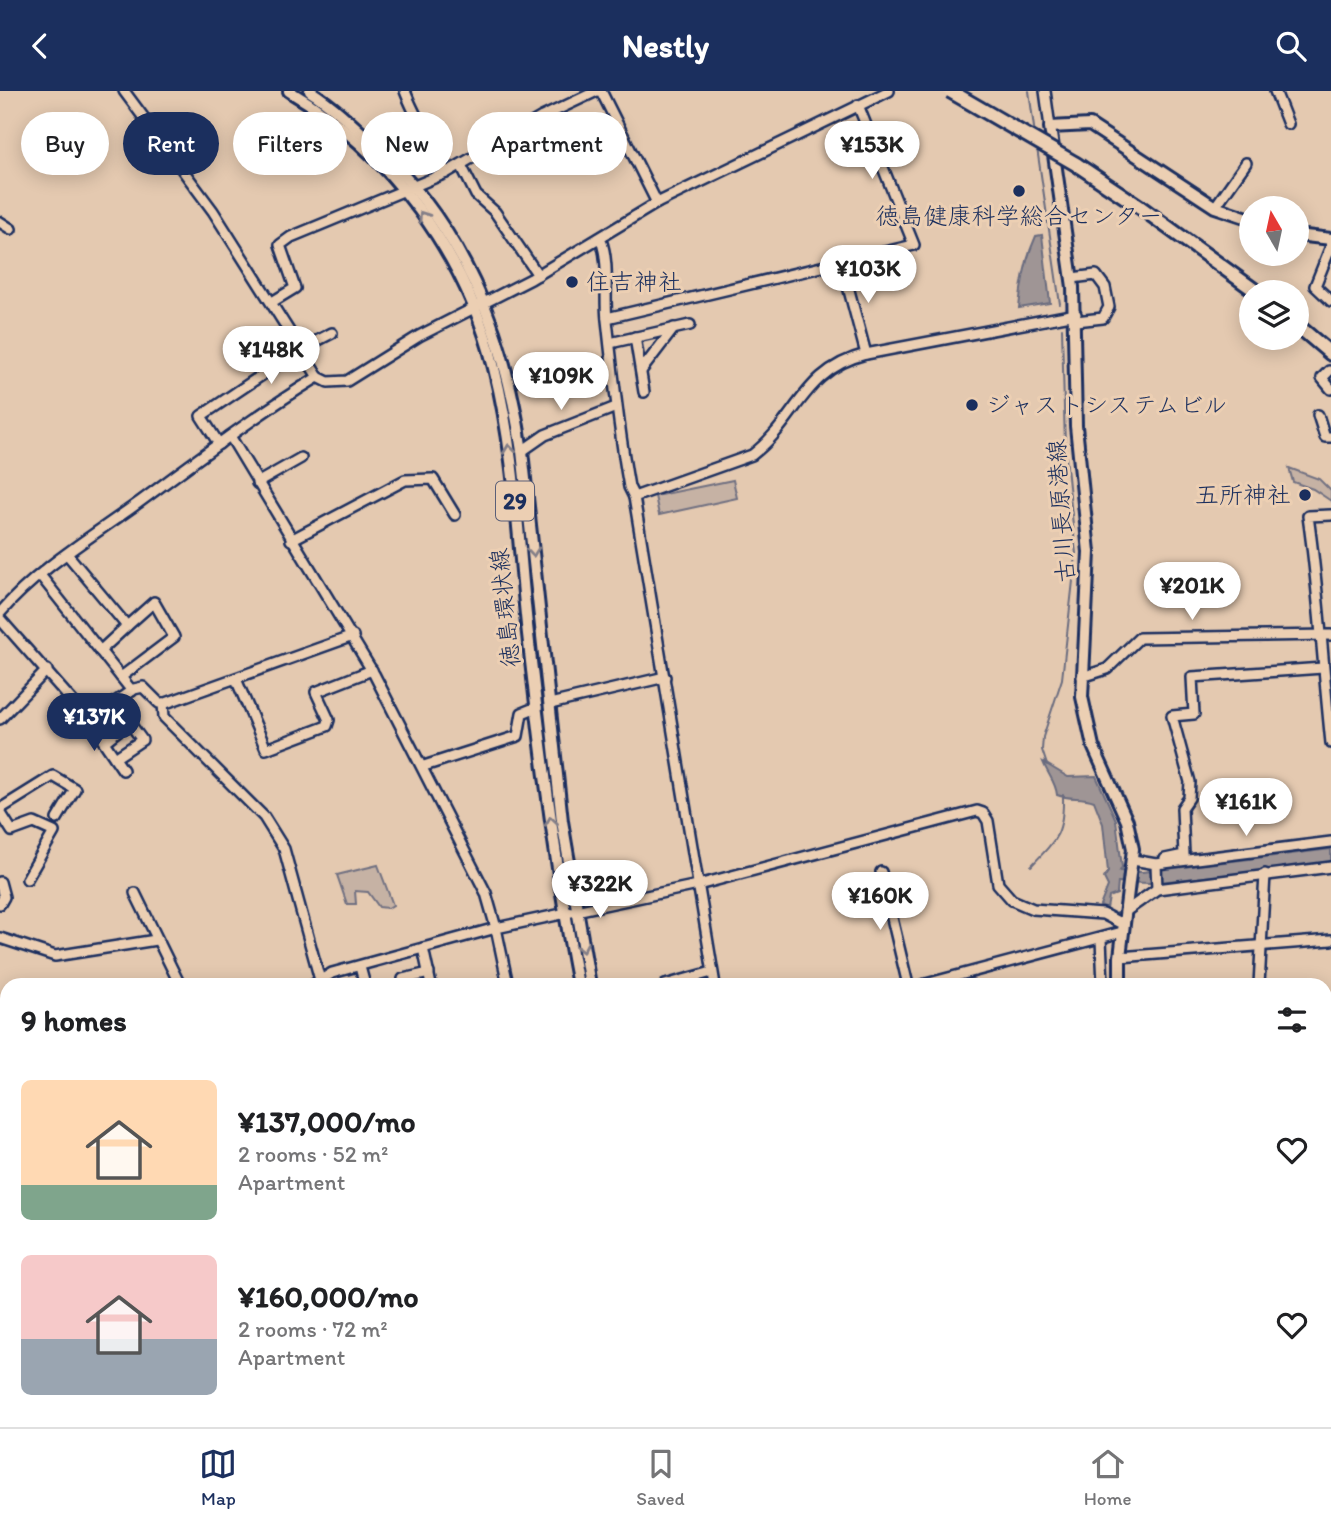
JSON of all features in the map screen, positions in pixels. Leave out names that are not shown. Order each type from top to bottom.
[{"type":"highway","points":[[950,91],[1076,164],[1240,280]]},
{"type":"highway","points":[[1309,335],[1331,354]]},
{"type":"main road","name":"徳島環状線","points":[[289,91],[340,126],[411,190]]},
{"type":"main road","name":"徳島環状線","points":[[310,91],[347,119],[447,232],[507,368],[522,451],[577,978]]},
{"type":"main road","points":[[1050,127],[1090,125],[1215,207],[1239,215]]},
{"type":"main road","name":"古川長原港線","points":[[1050,127],[1076,318],[1077,435],[1089,552],[1082,677],[1088,730],[1127,821],[1132,864],[1120,957],[1120,978]]},
{"type":"main road","points":[[1309,236],[1331,239]]},
{"type":"main road","name":"徳島環状線","points":[[480,305],[502,404],[537,707],[569,911],[588,978]]},
{"type":"street","points":[[124,91],[213,211],[318,377],[328,382],[347,381],[419,336],[601,240],[657,203],[888,91]]},
{"type":"street","points":[[405,91],[413,112]]},
{"type":"street","points":[[453,169],[542,117],[599,91],[657,203]]},
{"type":"street","points":[[1045,91],[1050,127]]},
{"type":"street","points":[[1275,91],[1288,124]]},
{"type":"street","points":[[607,317],[914,245],[858,105]]},
{"type":"street","points":[[1215,207],[1246,163]]},
{"type":"street","points":[[461,165],[476,195],[495,212],[538,275]]},
{"type":"street","points":[[272,302],[295,288],[280,245],[290,237],[411,190],[442,175]]},
{"type":"street","points":[[0,222],[11,229]]},
{"type":"street","points":[[601,240],[605,256],[607,317],[616,407],[665,677],[713,978]]},
{"type":"street","points":[[1331,246],[1315,286],[1331,301]]},
{"type":"street","points":[[842,264],[866,354]]},
{"type":"street","points":[[634,497],[752,456],[768,442],[824,371],[837,362],[866,354],[1076,318],[1103,318],[1109,306],[1105,287],[1096,275],[1072,278]]},
{"type":"street","points":[[610,343],[690,324]]},
{"type":"street","points":[[641,371],[674,328]]},
{"type":"street","points":[[219,444],[201,416],[301,349],[332,333]]},
{"type":"street","points":[[635,337],[644,392]]},
{"type":"street","points":[[1329,372],[1322,378],[1331,389]]},
{"type":"street","points":[[0,613],[67,554],[230,436],[318,377]]},
{"type":"street","points":[[522,451],[545,435],[616,407]]},
{"type":"street","points":[[1318,415],[1325,437],[1331,437]]},
{"type":"street","points":[[230,436],[291,540],[353,636],[424,767],[486,893],[507,978]]},
{"type":"street","points":[[257,483],[301,458]]},
{"type":"street","points":[[291,540],[404,480],[433,479],[456,515]]},
{"type":"street","points":[[1331,515],[1308,516],[1320,602],[1320,635],[1331,743]]},
{"type":"street","points":[[67,554],[127,627]]},
{"type":"street","points":[[40,575],[132,691]]},
{"type":"street","points":[[100,651],[154,602],[174,637],[121,677]]},
{"type":"street","points":[[0,619],[89,720],[123,770]]},
{"type":"street","points":[[1082,677],[1107,669],[1139,638],[1331,635]]},
{"type":"street","points":[[163,703],[353,636]]},
{"type":"street","points":[[1157,887],[1159,865],[1165,859],[1184,855],[1182,808],[1189,798],[1190,782],[1172,716],[1194,713],[1192,677],[1323,668]]},
{"type":"street","points":[[0,719],[47,670]]},
{"type":"street","points":[[236,679],[266,749],[327,726],[329,720],[316,692],[372,670]]},
{"type":"street","points":[[550,704],[665,677]]},
{"type":"street","points":[[89,720],[132,691],[143,687],[163,703],[164,717],[264,817],[284,849],[316,978]]},
{"type":"street","points":[[115,702],[142,740],[115,758]]},
{"type":"street","points":[[424,767],[518,736],[522,713],[537,707]]},
{"type":"street","points":[[104,742],[129,722]]},
{"type":"street","points":[[27,879],[54,832],[34,823],[12,831],[0,811],[53,776],[75,789],[57,819]]},
{"type":"street","points":[[324,978],[332,973],[496,927],[698,885],[977,811],[988,821],[998,884],[1012,899],[1043,911],[1103,914],[1123,929],[1101,939],[949,978]]},
{"type":"street","points":[[1132,864],[1159,865],[1331,842]]},
{"type":"street","points":[[1126,911],[1157,887],[1331,867]]},
{"type":"street","points":[[881,872],[906,978]]},
{"type":"street","points":[[1260,978],[1265,874]]},
{"type":"street","points":[[0,883],[4,897],[0,904]]},
{"type":"street","points":[[135,893],[176,978]]},
{"type":"street","points":[[0,938],[55,956],[156,940]]},
{"type":"street","points":[[1101,939],[1103,978]]},
{"type":"street","points":[[1120,957],[1331,940]]},
{"type":"street","points":[[423,947],[430,978]]},
{"type":"street","points":[[360,967],[363,978]]},
{"type":"street","points":[[690,978],[712,972]]},
{"type":"street","points":[[407,978],[429,973]]},
{"type":"shaded area","points":[[1042,235],[1050,303],[1019,308],[1022,280],[1029,254],[1036,236]]},
{"type":"shaded area","points":[[1289,468],[1319,479],[1331,491],[1331,501],[1313,489],[1293,482]]},
{"type":"shaded area","points":[[733,480],[737,498],[659,515],[655,496]]},
{"type":"shaded area","points":[[1043,762],[1068,777],[1096,776],[1116,820],[1122,867],[1120,871],[1142,872],[1331,849],[1331,863],[1150,883],[1118,882],[1117,894],[1109,897],[1107,909],[1100,906],[1108,886],[1104,878],[1108,872],[1103,824],[1094,801],[1057,795]]},
{"type":"shaded area","points":[[378,865],[393,905],[388,908],[379,907],[368,892],[355,891],[356,904],[347,904],[337,875]]},
{"type":"waterway","points":[[1029,91],[1035,135]]},
{"type":"waterway","points":[[1037,148],[1060,304]]},
{"type":"waterway","points":[[1047,765],[1042,750],[1043,737],[1062,679],[1076,554],[1065,448],[1062,328]]},
{"type":"waterway","points":[[1031,866],[1057,835],[1062,818],[1063,795]]},
{"type":"waterway","points":[[1107,952],[1108,978]]},
{"type":"place","name":"徳島健康科学総合センター","points":[[1019,191]]},
{"type":"place","name":"住吉神社","points":[[572,282]]},
{"type":"place","name":"ジャストシステムビル","points":[[972,405]]},
{"type":"place","name":"五所神社","points":[[1305,495]]}]
